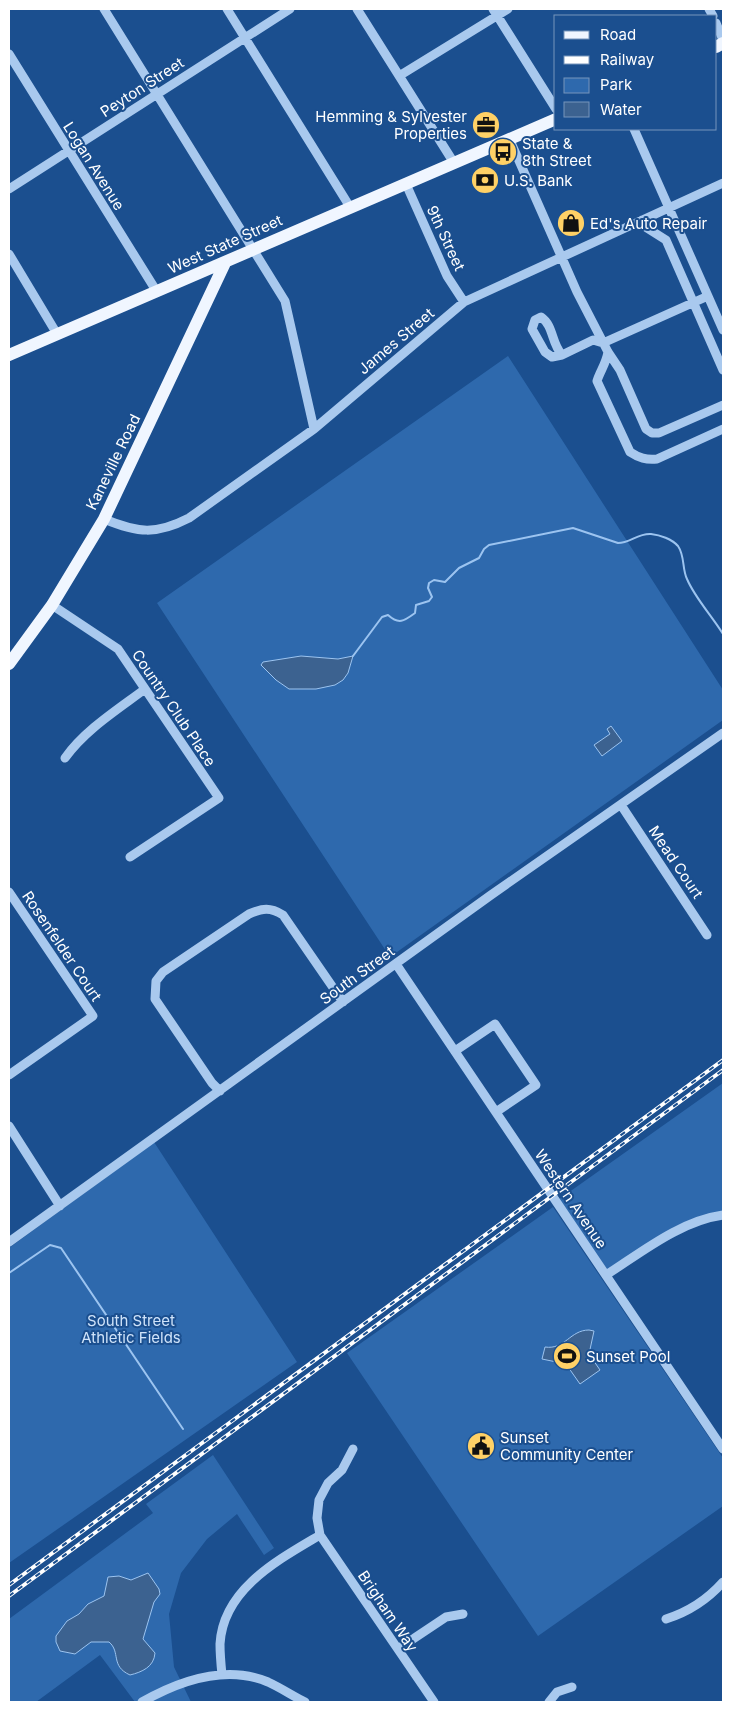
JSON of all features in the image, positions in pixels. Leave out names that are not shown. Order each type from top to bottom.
[{"type":"main road","name":"West State Street","points":[[9,354],[225,263],[554,120]]},
{"type":"main road","name":"Kaneville Road","points":[[9,664],[52,605],[104,518],[225,263]]},
{"type":"street","points":[[104,9],[285,300],[314,428]]},
{"type":"street","points":[[227,9],[350,207]]},
{"type":"street","name":"Peyton Street","points":[[9,189],[156,93],[290,9]]},
{"type":"street","points":[[357,9],[454,163]]},
{"type":"street","points":[[399,76],[495,12],[508,9]]},
{"type":"street","points":[[495,12],[554,106]]},
{"type":"street","points":[[717,26],[723,42]]},
{"type":"street","name":"Logan Avenue","points":[[9,54],[157,292]]},
{"type":"street","points":[[634,130],[708,296],[721,319],[723,330]]},
{"type":"street","points":[[509,138],[603,343],[620,370],[646,429],[652,433],[659,433],[723,405]]},
{"type":"street","name":"James Street","points":[[104,518],[135,530],[152,531],[173,526],[189,518],[314,428],[464,302],[562,255],[723,183]]},
{"type":"street","name":"9th Street","points":[[406,184],[447,276],[464,302]]},
{"type":"street","points":[[642,220],[647,228],[666,240],[723,370]]},
{"type":"street","points":[[9,254],[57,334]]},
{"type":"street","points":[[562,355],[593,340],[603,343],[708,296]]},
{"type":"street","points":[[608,352],[604,369],[599,374],[597,381],[630,452],[637,457],[646,460],[657,459],[723,429]]},
{"type":"street","name":"Country Club Place","points":[[52,605],[118,650],[218,798],[130,857]]},
{"type":"street","points":[[65,758],[74,746],[100,723],[145,689]]},
{"type":"street","name":"South Street","points":[[9,1242],[396,964],[723,734]]},
{"type":"street","name":"Mead Court","points":[[621,805],[707,935]]},
{"type":"street","name":"Rosenfelder Court","points":[[9,892],[93,1016],[9,1075]]},
{"type":"street","points":[[220,1091],[206,1075],[155,999],[156,981],[163,972],[249,914],[262,908],[272,909],[283,915],[343,1002]]},
{"type":"street","name":"Western Avenue","points":[[396,964],[723,1449]]},
{"type":"street","points":[[455,1051],[495,1024],[536,1085],[496,1112]]},
{"type":"street","points":[[9,1126],[60,1206]]},
{"type":"street","points":[[606,1275],[677,1231],[696,1222],[723,1215]]},
{"type":"street","points":[[222,1675],[220,1643],[229,1612],[248,1584],[284,1556],[320,1535],[317,1518],[318,1500],[328,1483],[342,1470],[353,1449]]},
{"type":"street","name":"Brigham Way","points":[[320,1535],[434,1702]]},
{"type":"street","points":[[666,1619],[685,1613],[712,1594],[723,1582]]},
{"type":"street","points":[[398,1650],[446,1617],[463,1614]]},
{"type":"street","points":[[142,1702],[166,1688],[186,1681],[222,1675],[239,1675],[266,1682],[305,1702]]},
{"type":"street","points":[[549,1702],[557,1692],[572,1687]]},
{"type":"green space","points":[[508,356],[723,690],[723,720],[390,957],[157,603]]},
{"type":"green space","points":[[723,1083],[723,1212],[608,1271],[558,1200]]},
{"type":"green space","name":"South Street Athletic Fields","points":[[154,1142],[297,1362],[9,1563],[9,1248]]},
{"type":"green space","points":[[553,1207],[723,1458],[723,1506],[538,1636],[347,1353]]},
{"type":"green space","points":[[213,1455],[274,1548],[264,1555],[237,1514],[207,1539],[181,1573],[169,1614],[174,1667],[191,1702],[135,1702],[100,1655],[36,1702],[9,1702],[9,1619],[153,1513],[146,1504]]},
{"type":"water","points":[[301,656],[338,659],[353,656],[348,673],[343,680],[335,685],[316,689],[289,689],[276,680],[261,665],[263,662]]},
{"type":"water","points":[[611,726],[622,741],[602,756],[594,745],[610,734],[607,729]]},
{"type":"water","name":"Sunset Pool","points":[[589,1330],[594,1331],[589,1354],[600,1370],[580,1384],[566,1364],[542,1359],[545,1347],[558,1346],[577,1333]]},
{"type":"water","points":[[148,1573],[159,1589],[160,1594],[154,1602],[143,1639],[155,1653],[150,1665],[130,1675],[120,1667],[115,1650],[109,1642],[91,1642],[75,1654],[60,1651],[56,1642],[56,1636],[67,1621],[79,1614],[88,1604],[104,1596],[108,1577],[119,1576],[131,1580]]},
{"type":"waterway","points":[[353,656],[382,617],[388,615],[395,620],[402,621],[411,616],[415,613],[416,605],[429,601],[432,597],[428,588],[429,583],[434,580],[445,582],[459,568],[479,558],[484,549],[489,545],[573,528],[618,543],[646,534],[658,535],[673,541],[680,550],[685,575],[690,586],[723,634]]},
{"type":"waterway","points":[[9,1273],[50,1245],[61,1248],[183,1429]]},
{"type":"railway","points":[[9,1585],[723,1060]]},
{"type":"railway","points":[[9,1596],[723,1070]]},
{"type":"place","name":"Hemming & Sylvester Properties","points":[[486,125]]},
{"type":"place","name":"State & 8th Street","points":[[503,152]]},
{"type":"place","name":"U.S. Bank","points":[[485,180]]},
{"type":"place","name":"Ed's Auto Repair","points":[[571,223]]},
{"type":"place","name":"Sunset Pool","points":[[567,1356]]},
{"type":"place","name":"Sunset Community Center","points":[[481,1446]]}]
